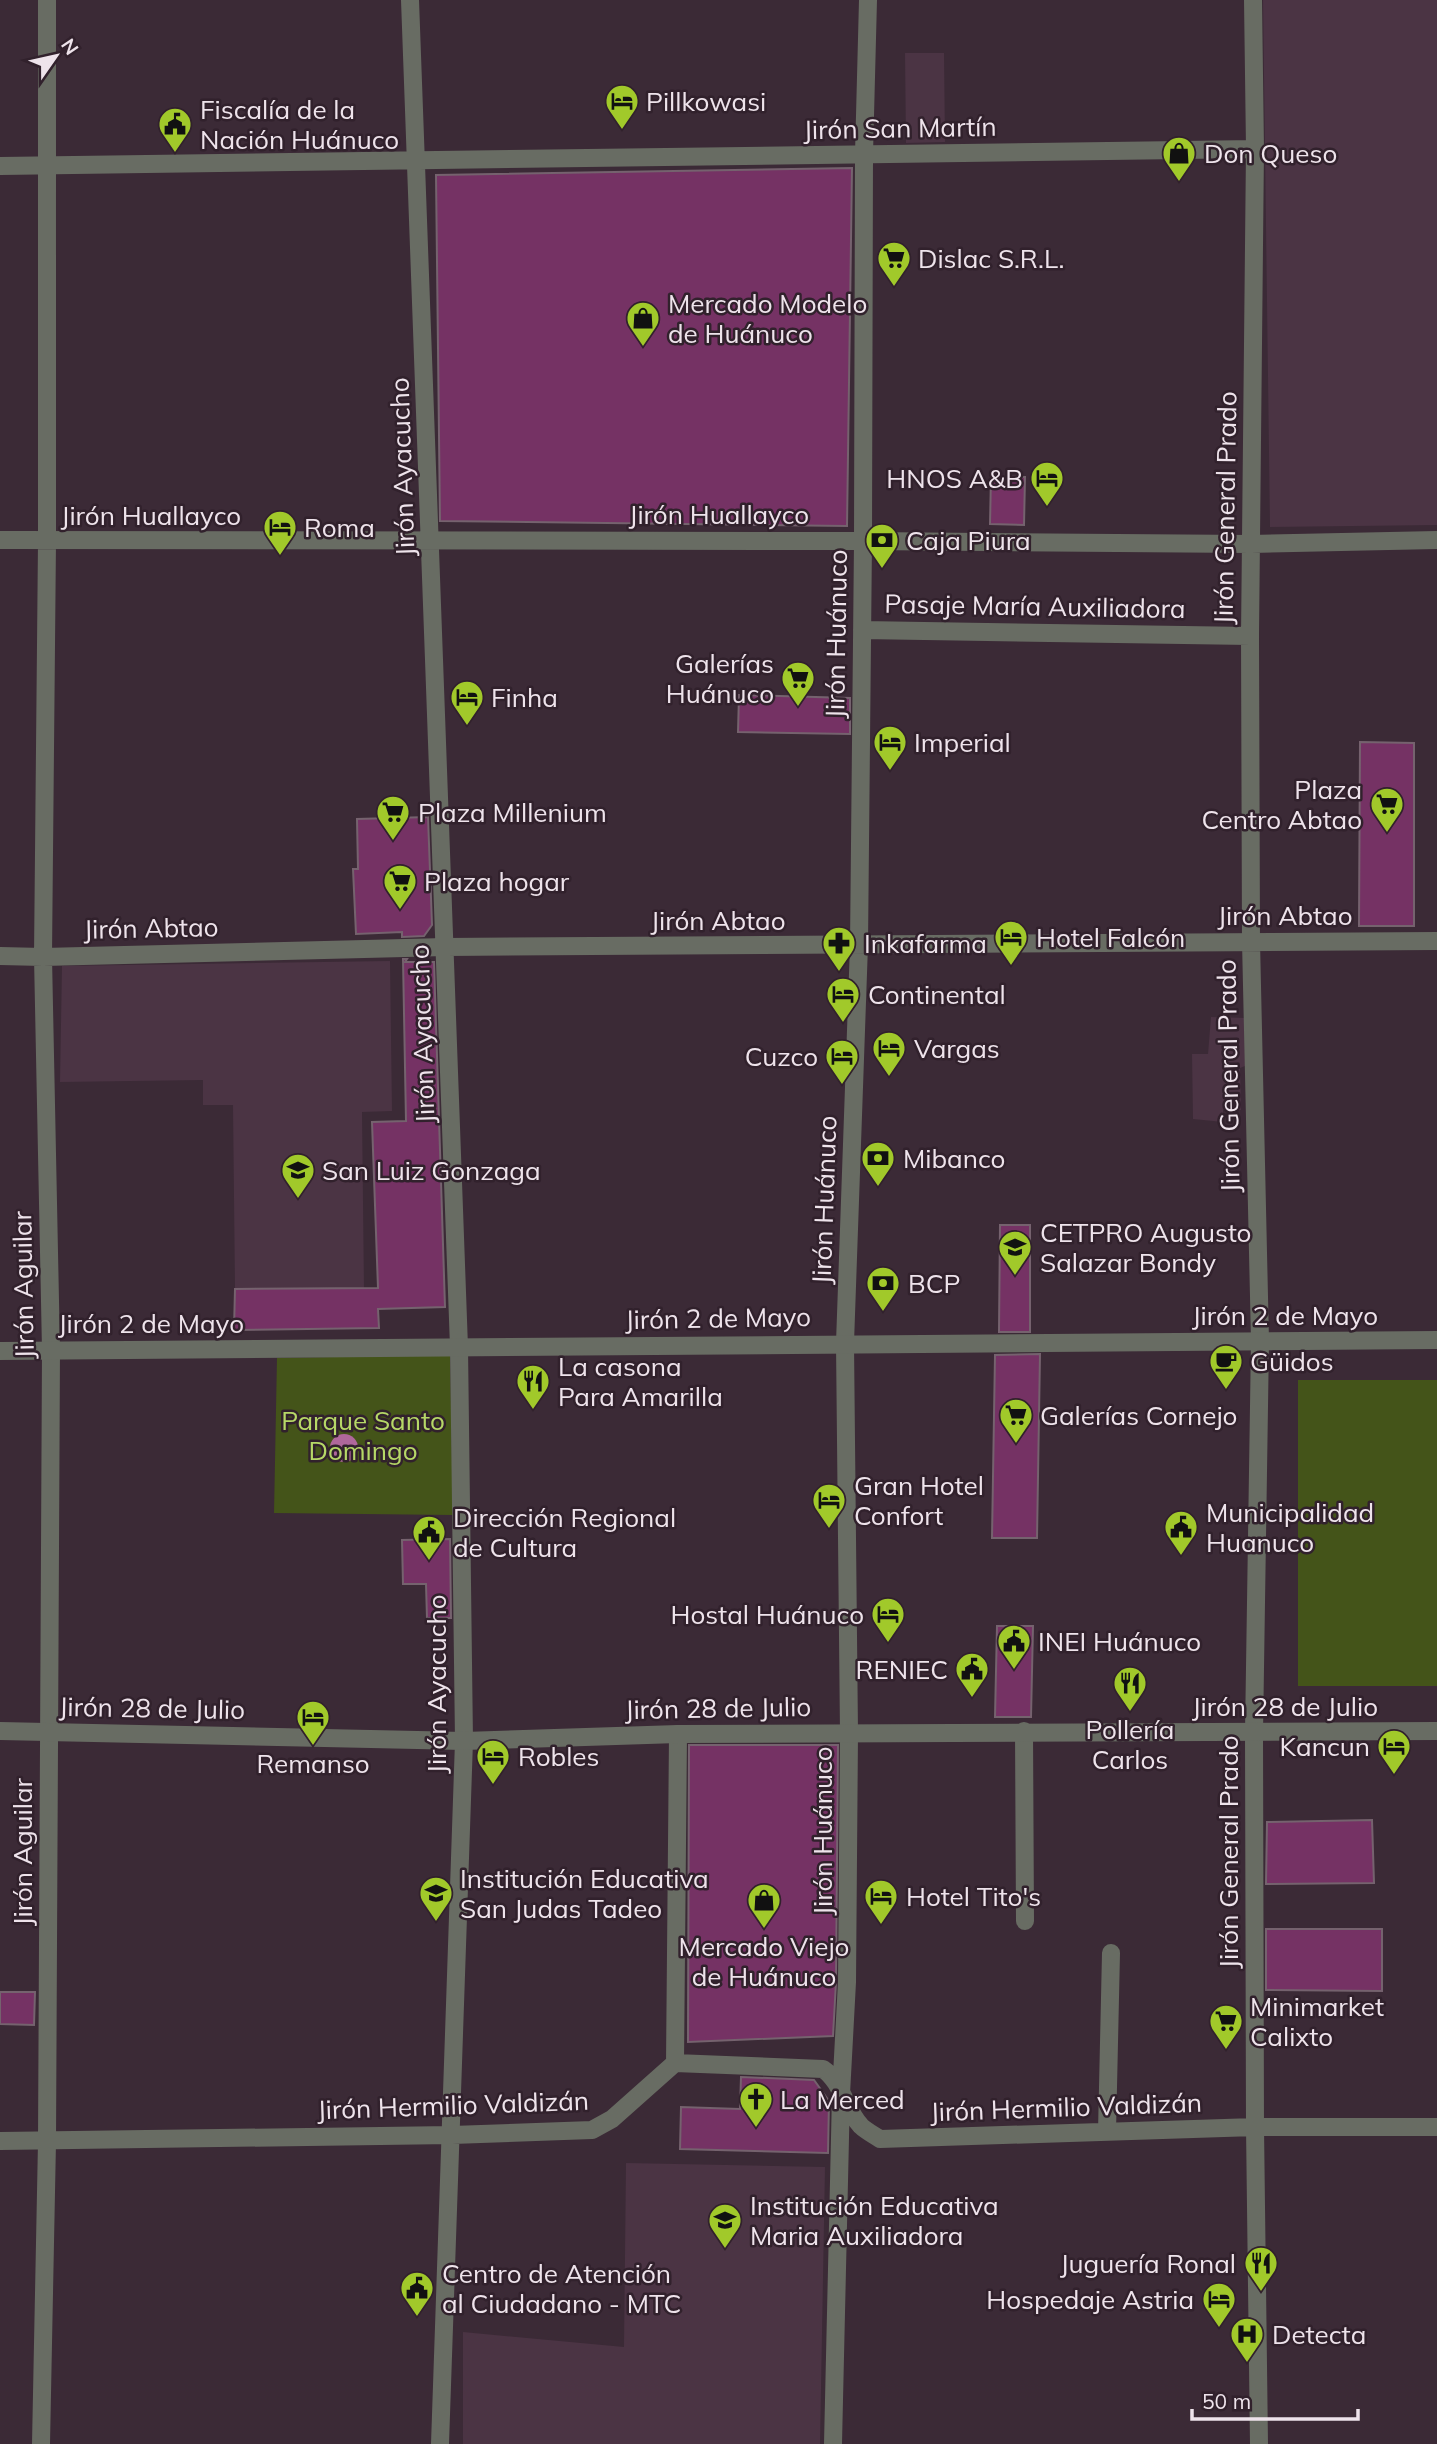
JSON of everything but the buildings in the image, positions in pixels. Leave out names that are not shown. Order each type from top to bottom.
[{"type":"street","name":"Jirón Aguilar","points":[[41,2444],[47,2142],[51,1350],[43,957],[47,541],[47,0]]},
{"type":"street","name":"Jirón Ayacucho","points":[[410,0],[459,1347],[464,1741],[440,2444]]},
{"type":"street","name":"Jirón Huánuco","points":[[833,2444],[841,2094],[848,1982],[849,1733],[845,1343],[859,945],[864,154],[868,0]]},
{"type":"street","name":"Jirón General Prado","points":[[1253,0],[1255,149],[1250,636],[1251,941],[1260,1341],[1254,1732],[1259,2444]]},
{"type":"street","name":"Jirón San Martín","points":[[0,166],[1255,149]]},
{"type":"street","name":"Jirón Huallayco","points":[[0,540],[1251,544],[1437,540]]},
{"type":"street","name":"Pasaje María Auxiliadora","points":[[862,630],[1250,636]]},
{"type":"street","name":"Jirón Abtao","points":[[0,956],[445,947],[1437,941]]},
{"type":"street","name":"Jirón 2 de Mayo","points":[[0,1351],[1437,1340]]},
{"type":"street","name":"Jirón 28 de Julio","points":[[0,1731],[464,1741],[678,1734],[1437,1731]]},
{"type":"street","points":[[1024,1731],[1025,1921]]},
{"type":"street","points":[[675,2063],[678,1734]]},
{"type":"street","points":[[1107,2132],[1111,1953]]},
{"type":"street","name":"Jirón Hermilio Valdizán","points":[[0,2141],[592,2130],[612,2119],[675,2063],[823,2069],[833,2076],[841,2094],[862,2126],[880,2139],[1255,2127],[1437,2127]]},
{"type":"shaded area","points":[[1263,0],[1437,0],[1437,525],[1270,527]]},
{"type":"shaded area","points":[[905,53],[944,53],[945,142],[906,143]]},
{"type":"shaded area","name":"San Luiz Gonzaga","points":[[390,961],[392,1111],[362,1112],[364,1289],[235,1289],[233,1105],[203,1105],[203,1080],[60,1082],[62,966]]},
{"type":"shaded area","points":[[1211,1017],[1248,1018],[1245,1066],[1240,1068],[1241,1110],[1223,1110],[1223,1122],[1193,1119],[1192,1054],[1208,1054]]},
{"type":"shaded area","points":[[344,1434],[354,1438],[358,1448],[354,1458],[344,1462],[334,1458],[330,1448],[334,1438]]},
{"type":"shaded area","name":"Institución Educativa Maria Auxiliadora","points":[[626,2163],[825,2167],[820,2444],[463,2444],[463,2332],[624,2347]]},
{"type":"green space","name":"Parque Santo Domingo","points":[[450,1355],[453,1515],[274,1513],[277,1358]]},
{"type":"green space","points":[[1298,1380],[1437,1380],[1437,1686],[1298,1686]]},
{"type":"place","name":"Pillkowasi","points":[[622,131]]},
{"type":"place","name":"Fiscalía de la Nación Huánuco","points":[[175,154]]},
{"type":"place","name":"Don Queso","points":[[1179,183]]},
{"type":"place","name":"Dislac S.R.L.","points":[[894,288]]},
{"type":"place","name":"Mercado Modelo de Huánuco","points":[[643,348]]},
{"type":"place","name":"HNOS A&B","points":[[1047,508]]},
{"type":"place","name":"Roma","points":[[280,557]]},
{"type":"place","name":"Caja Piura","points":[[882,570]]},
{"type":"place","name":"Galerías Huánuco","points":[[798,708]]},
{"type":"place","name":"Finha","points":[[467,727]]},
{"type":"place","name":"Imperial","points":[[890,772]]},
{"type":"place","name":"Plaza Centro Abtao","points":[[1387,834]]},
{"type":"place","name":"Plaza Millenium","points":[[393,842]]},
{"type":"place","name":"Plaza hogar","points":[[400,911]]},
{"type":"place","name":"Hotel Falcón","points":[[1011,967]]},
{"type":"place","name":"Inkafarma","points":[[839,973]]},
{"type":"place","name":"Continental","points":[[843,1024]]},
{"type":"place","name":"Vargas","points":[[889,1078]]},
{"type":"place","name":"Cuzco","points":[[842,1086]]},
{"type":"place","name":"Mibanco","points":[[878,1188]]},
{"type":"place","name":"San Luiz Gonzaga","points":[[298,1200]]},
{"type":"place","name":"CETPRO Augusto Salazar Bondy","points":[[1015,1277]]},
{"type":"place","name":"BCP","points":[[883,1313]]},
{"type":"place","name":"Güidos","points":[[1226,1391]]},
{"type":"place","name":"La casona Para Amarilla","points":[[533,1411]]},
{"type":"place","name":"Galerías Cornejo","points":[[1016,1445]]},
{"type":"place","name":"Gran Hotel Confort","points":[[829,1530]]},
{"type":"place","name":"Municipalidad Huanuco","points":[[1181,1557]]},
{"type":"place","name":"Dirección Regional de Cultura","points":[[429,1562]]},
{"type":"place","name":"Hostal Huánuco","points":[[888,1644]]},
{"type":"place","name":"INEI Huánuco","points":[[1014,1671]]},
{"type":"place","name":"RENIEC","points":[[972,1699]]},
{"type":"place","name":"Pollería Carlos","points":[[1130,1713]]},
{"type":"place","name":"Remanso","points":[[313,1747]]},
{"type":"place","name":"Kancun","points":[[1394,1776]]},
{"type":"place","name":"Robles","points":[[493,1786]]},
{"type":"place","name":"Institución Educativa San Judas Tadeo","points":[[436,1923]]},
{"type":"place","name":"Hotel Tito's","points":[[881,1926]]},
{"type":"place","name":"Mercado Viejo de Huánuco","points":[[764,1930]]},
{"type":"place","name":"Minimarket Calixto","points":[[1226,2051]]},
{"type":"place","name":"La Merced","points":[[756,2129]]},
{"type":"place","name":"Institución Educativa Maria Auxiliadora","points":[[725,2250]]},
{"type":"place","name":"Juguería Ronal","points":[[1261,2293]]},
{"type":"place","name":"Centro de Atención al Ciudadano - MTC","points":[[417,2318]]},
{"type":"place","name":"Hospedaje Astria","points":[[1219,2329]]},
{"type":"place","name":"Detecta","points":[[1247,2364]]}]
